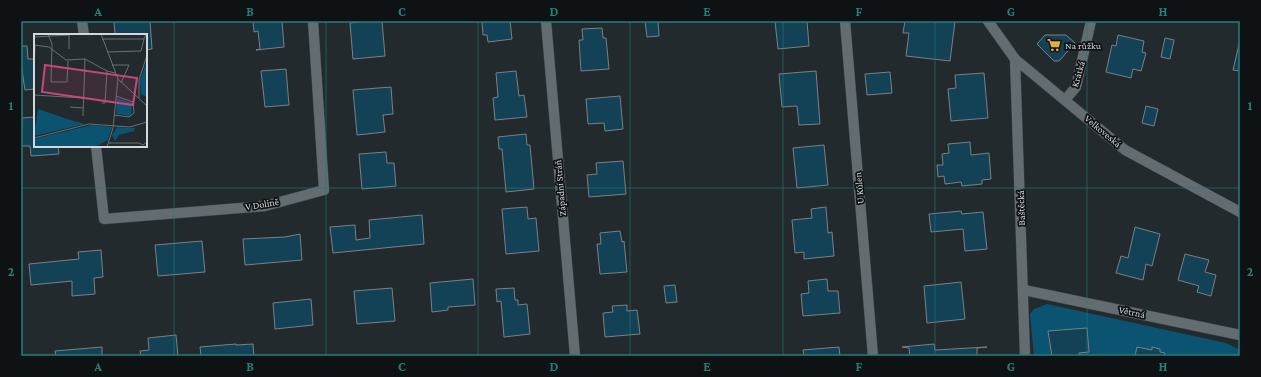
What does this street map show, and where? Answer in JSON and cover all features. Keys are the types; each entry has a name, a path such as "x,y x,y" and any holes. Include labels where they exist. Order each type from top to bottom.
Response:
{"street":[{"path":"82,21 84,34"},
{"name":"V Dolině","path":"96,147 104,219 265,206 324,190 313,21"},
{"name":"Západní Stráň","path":"546,21 575,356"},
{"name":"U Kůlen","path":"845,21 872,356"},
{"name":"Velkoveská","path":"988,21 1015,59 1125,150 1240,212"},
{"name":"Krátká","path":"1065,100 1076,87 1090,21"},
{"name":"Baštěcká","path":"1015,59 1024,290 1025,356"},
{"name":"Větrná","path":"1024,290 1240,335"}],"shaded area":[{"path":"1047,304 1226,343 1240,350 1240,356 1034,356 1030,314 1034,309"}],"building":[{"path":"114,21 150,21 152,49 147,50 147,34 115,34"},
{"path":"253,21 282,21 284,47 256,50 260,49 258,31 254,32"},
{"path":"359,21 382,21 385,56 353,59 350,23"},
{"path":"510,21 512,39 488,42 487,35 483,35 482,22"},
{"path":"645,21 658,21 659,36 647,37"},
{"path":"775,21 807,21 809,46 778,49"},
{"path":"905,21 955,21 950,61 906,56 909,33 903,33"},
{"path":"602,28 603,38 606,38 609,69 581,71 579,40 583,40 582,29"},
{"path":"1045,35 1066,35 1075,43 1059,61 1054,61 1037,44"},
{"path":"1118,35 1144,41 1142,52 1146,53 1141,71 1133,69 1131,78 1106,72 1112,45 1116,46"},
{"path":"1165,38 1174,40 1170,59 1161,57"},
{"path":"1240,40 1240,71 1233,70"},
{"path":"21,46 27,46 28,59 34,59 34,89 25,90 21,64"},
{"path":"286,69 289,105 265,107 261,71"},
{"path":"516,71 519,96 524,95 527,117 495,120 493,98 498,97 496,73"},
{"path":"816,71 820,124 799,125 797,106 782,107 779,74"},
{"path":"890,72 892,93 867,95 865,74"},
{"path":"984,73 988,118 951,121 948,89 956,88 955,75"},
{"path":"391,87 393,114 383,115 385,132 357,135 353,90"},
{"path":"620,96 623,129 605,131 604,123 588,124 586,99"},
{"path":"1146,106 1158,109 1154,126 1142,123"},
{"path":"34,117 34,147 58,147 59,154 31,156 30,146 21,146 22,118"},
{"path":"526,134 527,145 530,145 534,189 506,192 502,149 499,149 498,137"},
{"path":"970,142 971,155 989,153 991,179 982,180 982,184 962,186 961,182 945,184 944,176 938,177 937,165 943,165 942,154 949,153 948,144"},
{"path":"824,145 828,185 797,188 793,148"},
{"path":"386,152 387,163 394,163 396,186 362,189 359,154"},
{"path":"623,161 626,194 589,197 587,175 597,174 596,163"},
{"path":"527,207 528,219 536,218 539,251 506,254 502,209"},
{"path":"826,207 828,233 832,232 834,256 804,259 804,252 795,253 792,220 812,218 811,209"},
{"path":"961,211 962,214 983,212 987,249 965,251 963,229 931,232 929,214"},
{"path":"422,215 424,244 333,253 330,227 355,225 356,240 370,238 369,220"},
{"path":"1135,227 1160,234 1152,266 1146,264 1143,280 1116,273 1121,256 1128,258"},
{"path":"620,231 622,242 624,241 627,272 600,274 597,244 601,244 600,233"},
{"path":"300,234 302,260 245,265 243,239 285,237"},
{"path":"202,241 205,272 158,276 155,245"},
{"path":"101,250 103,277 94,278 95,294 72,296 72,281 31,285 29,264 79,259 78,252"},
{"path":"1185,254 1209,260 1205,272 1216,275 1211,296 1197,292 1199,286 1178,280"},
{"path":"473,279 475,305 448,307 448,310 432,312 430,283"},
{"path":"827,279 828,291 838,291 840,313 803,316 801,294 809,293 808,281"},
{"path":"961,282 965,319 927,323 924,286"},
{"path":"675,285 677,302 666,303 664,286"},
{"path":"392,288 395,321 357,324 354,291"},
{"path":"514,288 515,300 518,300 518,305 527,304 530,334 504,337 501,301 497,302 496,289"},
{"path":"311,299 313,325 275,329 273,303"},
{"path":"627,305 627,311 637,310 640,334 605,337 603,313 613,312 612,306"},
{"path":"1087,328 1089,352 1079,353 1080,356 1052,356 1048,331"},
{"path":"176,335 178,356 141,356 140,351 149,350 148,338"},
{"path":"253,344 254,356 201,356 200,347"},
{"path":"934,344 935,350 987,347 977,348 977,356 910,356 909,348 902,347"},
{"path":"102,347 102,356 56,356 55,351"},
{"path":"839,347 840,356 804,356 803,350"},
{"path":"1137,347 1152,350 1152,347 1160,349 1160,352 1165,353 1164,356 1135,356"}],"place":[{"name":"Na růžku","path":"1054,45"}]}
